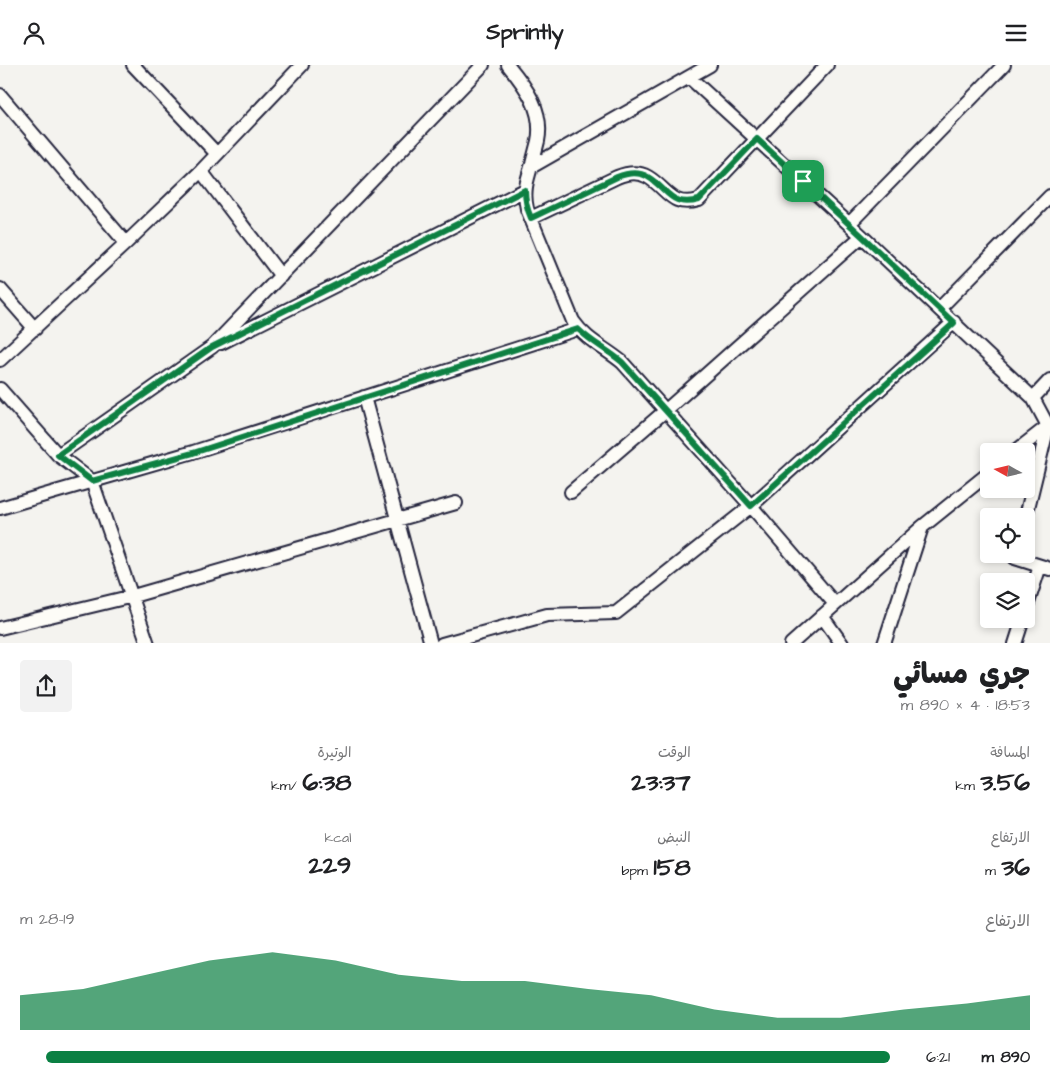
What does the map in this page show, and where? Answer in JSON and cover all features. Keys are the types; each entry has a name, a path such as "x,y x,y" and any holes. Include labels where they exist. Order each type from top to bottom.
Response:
{"street":[{"path":"133,65 217,154"},
{"path":"0,360 201,171 302,65"},
{"path":"212,347 483,65"},
{"path":"508,65 532,98 539,121 538,141 525,190 527,209 569,313 578,329 590,340 622,362 751,506 835,604"},
{"path":"531,167 710,65"},
{"path":"531,218 617,177 635,173 647,177 672,198 685,202 699,200 827,65"},
{"path":"849,224 1004,65"},
{"path":"689,77 1034,398 1049,426 1028,508"},
{"path":"0,95 126,243"},
{"path":"201,171 281,276"},
{"path":"58,455 212,347 525,190"},
{"path":"939,309 1050,195"},
{"path":"572,492 862,236"},
{"path":"0,289 35,329"},
{"path":"442,643 546,615 616,613 751,506 954,323"},
{"path":"0,508 193,453 578,329"},
{"path":"1034,398 1050,380"},
{"path":"0,389 58,455 92,481 148,643"},
{"path":"364,397 432,643"},
{"path":"1027,443 1049,426"},
{"path":"791,643 922,527 980,480"},
{"path":"0,628 133,597 456,503"},
{"path":"884,643 922,527"},
{"path":"1032,563 1045,567 1035,589"},
{"path":"822,615 842,643"},
{"path":"1015,643 1020,628"}],"route":[{"path":"757,139 803,181 954,323 751,506 622,362 590,340 578,329 193,453 92,481 58,455 212,347 525,190 525,200 531,218 617,177 635,173 647,177 672,198 692,202 699,200 757,139"}]}
